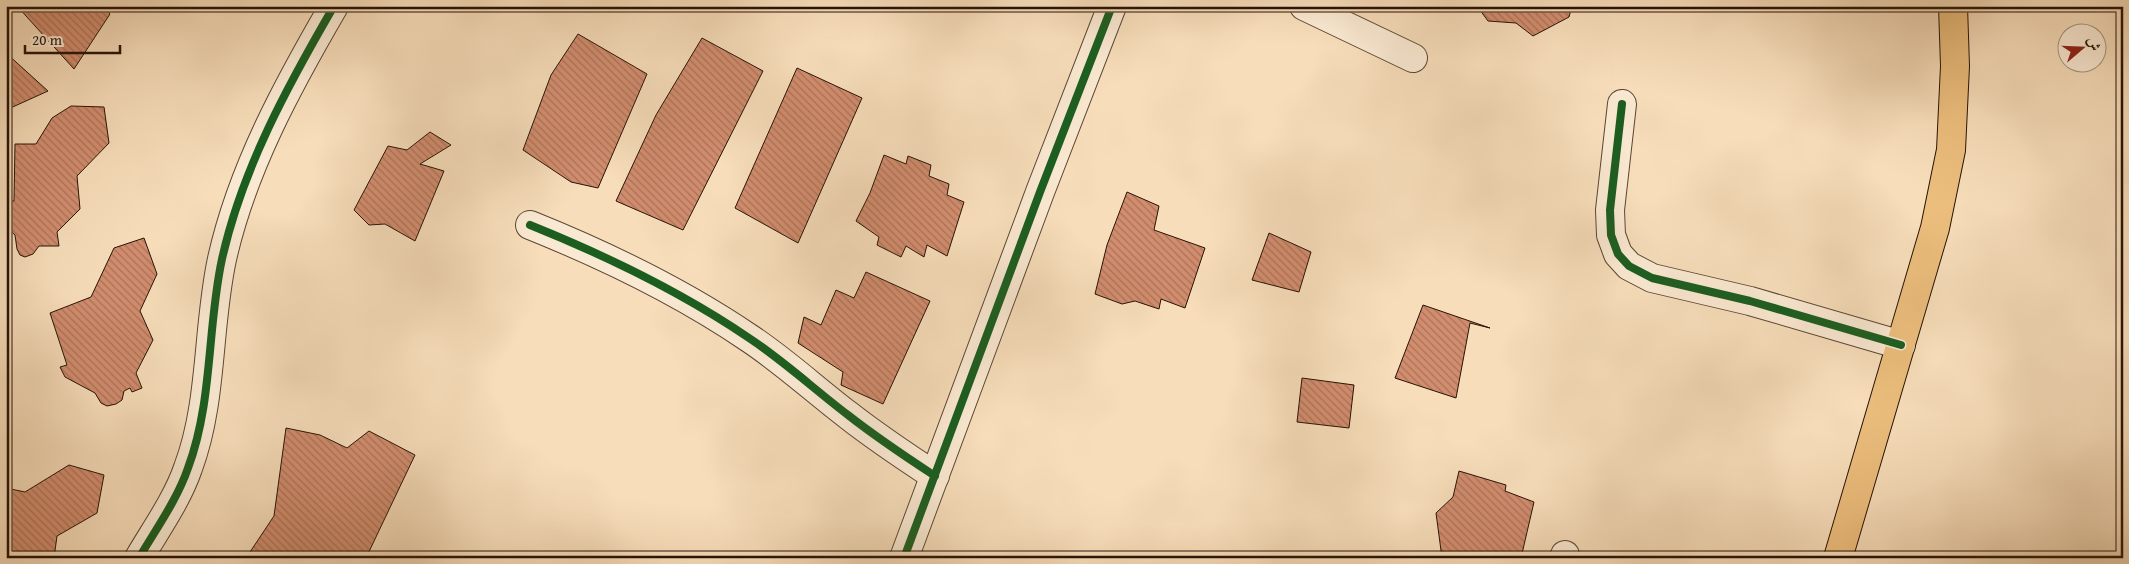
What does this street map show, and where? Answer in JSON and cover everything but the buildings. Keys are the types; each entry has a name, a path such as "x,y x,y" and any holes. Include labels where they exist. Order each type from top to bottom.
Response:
{"highway":[{"path":"1838,558 1935,228 1951,150 1955,66 1953,6"}],"street":[{"path":"138,558 168,508 190,461 204,406 222,259 237,206 262,143 294,77 334,6"},
{"path":"904,558 1040,192 1112,6"},
{"path":"1304,6 1413,58"},
{"path":"1622,104 1610,210 1614,246 1628,266 1652,278 1750,301 1901,345"},
{"path":"530,225 600,253 695,303 751,339 848,416 902,455 936,476"}],"cycle path":[{"path":"139,558 178,491 196,443 206,391 217,285 222,259 241,193 268,128 334,6"},
{"path":"904,558 1040,192 1112,6"},
{"path":"1622,104 1610,210 1611,235 1618,254 1629,266 1652,278 1750,301 1901,345"},
{"path":"530,225 615,262 670,290 723,321 775,356 869,431 935,476"}]}
